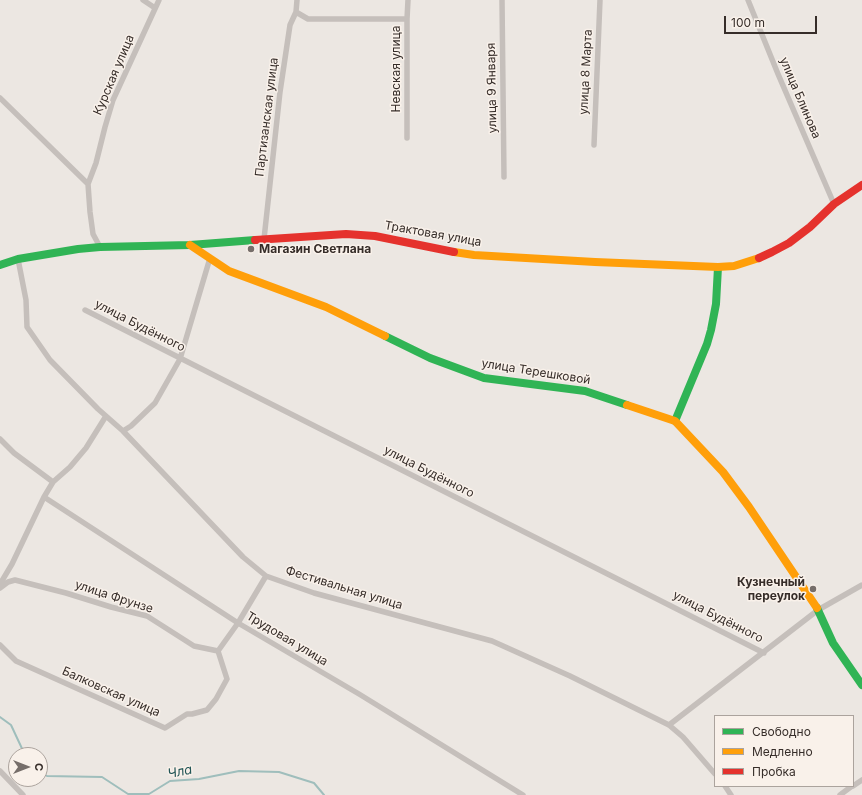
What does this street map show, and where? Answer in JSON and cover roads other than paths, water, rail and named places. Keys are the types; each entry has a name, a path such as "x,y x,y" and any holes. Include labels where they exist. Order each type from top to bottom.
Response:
{"street":[{"path":"143,0 155,8"},
{"name":"Курская улица","path":"88,184 96,163 113,100 159,0"},
{"name":"Партизанская улица","path":"264,239 280,92 290,25 296,12 297,0"},
{"name":"Невская улица","path":"407,138 408,0"},
{"name":"улица 9 Января","path":"502,0 504,177"},
{"name":"улица 8 Марта","path":"594,145 600,0"},
{"name":"улица Блинова","path":"748,0 834,204"},
{"path":"296,12 308,19 407,19"},
{"path":"0,98 88,184 93,234 100,247"},
{"name":"Трактовая улица","path":"0,265 18,260 78,249 100,247 190,245 346,234 375,236 451,252 474,255 595,262 718,267 734,266 753,260 789,243 810,227 834,204 862,184"},
{"name":"улица Терешковой","path":"190,245 229,271 326,307 430,358 477,376 585,391 675,421 723,472 750,507 818,610 833,643 862,685"},
{"path":"123,431 131,426 155,403 180,359 210,258"},
{"name":"Фестивальная улица","path":"18,260 26,300 27,327 50,360 76,387 123,431 243,557 266,576 314,593 492,641 570,676 669,725 683,737 714,773"},
{"path":"675,421 707,344 711,330 716,304 718,267"},
{"name":"улица Будённого","path":"85,310 764,653"},
{"path":"0,584 12,564 44,497 53,482 70,467 86,448 106,416"},
{"path":"0,438 14,453 53,482"},
{"name":"Трудовая улица","path":"44,497 238,623 358,694 523,795"},
{"path":"218,651 238,623 266,576"},
{"name":"улица Фрунзе","path":"0,588 8,582 15,580 147,616 194,646 218,651"},
{"path":"669,725 818,610 862,585"},
{"name":"Балковская улица","path":"0,645 16,661 165,728 187,714 207,710 216,699 227,679 218,651"},
{"path":"0,771 23,795"},
{"path":"840,795 852,787"}],"waterway":[{"name":"Чла","path":"0,717 11,725 21,747"},
{"name":"Чла","path":"48,776 102,777 128,794 149,794 170,781 199,779 239,771 279,772 314,783 324,795"}],"place":[{"name":"Магазин Светлана","path":"251,249"},
{"name":"Кузнечный переулок","path":"813,589"}]}
